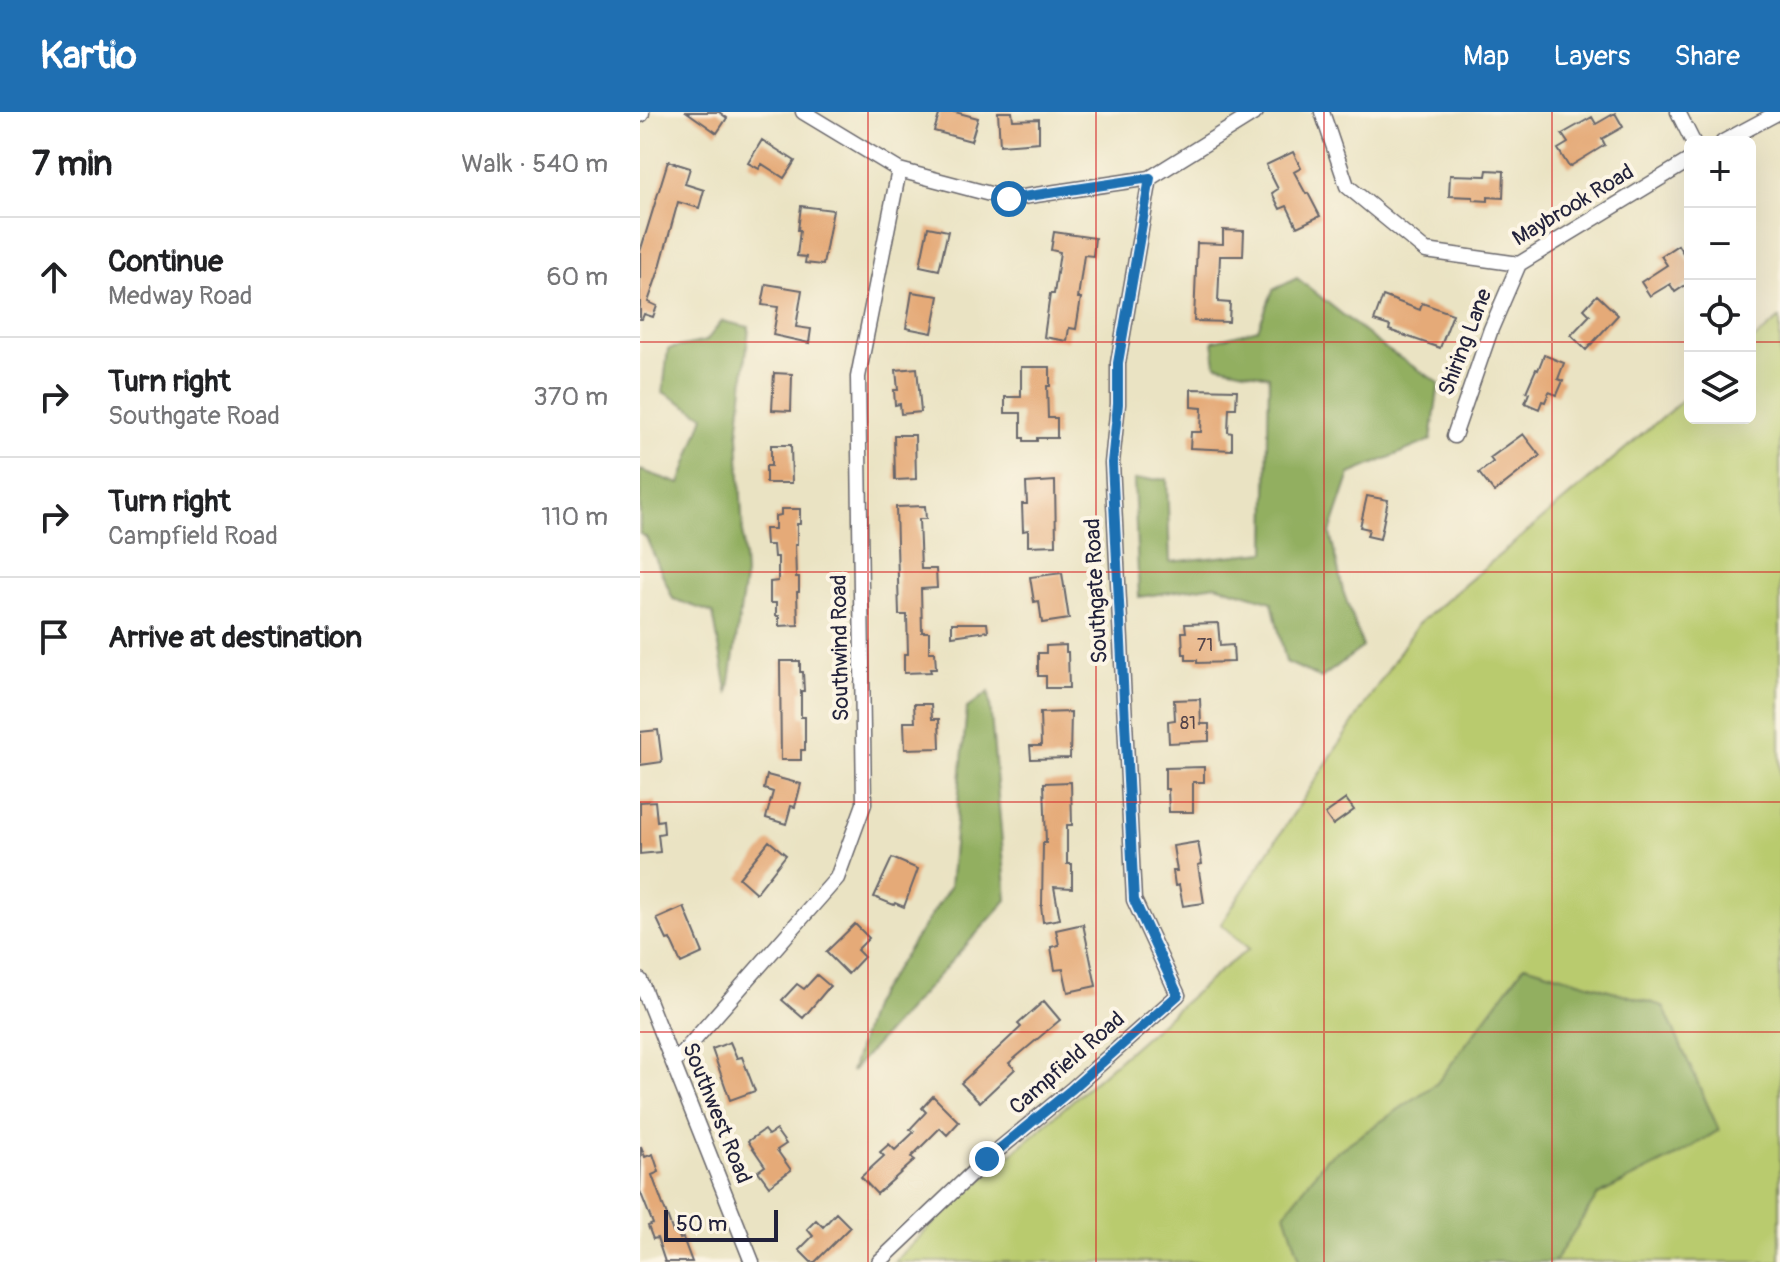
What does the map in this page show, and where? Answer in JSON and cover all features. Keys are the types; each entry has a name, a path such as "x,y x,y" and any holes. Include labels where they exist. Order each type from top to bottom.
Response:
{"street":[{"path":"803,112 899,170 1009,199 1150,178 1256,112"},
{"name":"Maybrook Road","path":"1322,112 1347,186 1426,251 1519,264 1684,164"},
{"path":"1678,112 1690,136"},
{"path":"1734,136 1779,112"},
{"name":"Southwind Road","path":"674,1063 837,878 864,804 858,377 899,170"},
{"name":"Southgate Road","path":"1150,178 1118,363 1118,404 1112,463 1134,900 1178,995"},
{"name":"Shiring Lane","path":"1454,436 1486,344 1519,264"},
{"name":"Southwest Road","path":"640,980 752,1262"},
{"name":"Campfield Road","path":"879,1262 987,1159 1178,995"}],"green space":[{"path":"1297,278 1383,347 1439,383 1431,440 1350,474 1330,533 1343,591 1363,647 1321,678 1286,662 1272,602 1216,585 1139,597 1134,480 1167,479 1170,562 1266,552 1269,376 1216,365 1213,341 1258,329 1273,290"},
{"path":"1780,318 1780,1262 894,1262 941,1216 1221,970 1249,949 1221,924 1418,624 1684,399 1684,424 1756,424 1756,338"},
{"path":"722,321 749,327 738,435 745,578 728,695 713,613 673,599 646,537 640,534 640,470 680,484 704,416 663,392 668,349 706,341"},
{"path":"989,692 1007,900 851,1072 872,1004 950,887 967,708"},
{"path":"1525,965 1663,1006 1719,1130 1678,1155 1598,1195 1554,1262 1301,1262 1285,1213 1326,1159 1437,1083"}],"building":[{"path":"687,112 719,112 727,118 717,133"},
{"path":"940,112 978,118 971,141 934,131"},
{"path":"998,112 1012,112 1013,120 1039,119 1039,142 1000,145"},
{"path":"1615,113 1623,127 1602,139 1605,145 1569,167 1558,149 1568,143 1562,134 1592,117 1596,124"},
{"path":"762,140 795,161 784,178 762,164 759,169 748,163"},
{"path":"1293,152 1301,168 1294,172 1320,216 1297,227 1287,206 1280,209 1272,193 1278,189 1266,165"},
{"path":"668,161 690,168 685,184 704,190 699,208 678,202 648,302 657,306 653,317 644,314 640,319 640,252"},
{"path":"1487,170 1504,171 1503,198 1488,197 1488,201 1449,196 1450,175 1486,176"},
{"path":"801,206 833,210 823,265 805,263 806,257 797,256"},
{"path":"928,227 948,231 939,270 920,266"},
{"path":"1223,230 1244,231 1243,256 1220,256 1218,302 1230,303 1229,322 1194,321 1197,243 1223,244"},
{"path":"1054,232 1095,238 1093,256 1084,255 1076,329 1069,328 1067,341 1044,337 1060,252 1051,250"},
{"path":"1678,245 1684,254 1684,286 1675,292 1670,284 1650,296 1641,282 1667,265 1661,256"},
{"path":"766,284 802,290 796,327 811,329 809,343 773,335 778,307 762,305"},
{"path":"912,292 939,296 932,333 906,328"},
{"path":"1597,295 1618,315 1586,350 1571,335 1590,315 1584,309"},
{"path":"1383,296 1420,310 1422,303 1453,314 1440,348 1389,330 1390,326 1374,321"},
{"path":"1544,355 1564,363 1558,379 1563,381 1557,395 1549,392 1539,409 1525,403 1529,393 1526,392"},
{"path":"1021,367 1050,367 1048,418 1057,418 1057,438 1024,441 1021,438 1021,413 1005,413 1005,397 1021,397"},
{"path":"917,368 921,412 901,414 900,404 895,405 894,390 898,390 896,370"},
{"path":"774,373 792,374 791,411 772,410"},
{"path":"1191,389 1237,390 1236,408 1229,408 1228,432 1232,433 1232,450 1190,448 1191,432 1201,432 1202,408 1191,407"},
{"path":"1523,434 1540,456 1494,492 1479,473 1493,462 1490,458"},
{"path":"894,435 915,435 916,479 895,480"},
{"path":"771,445 791,445 792,483 766,483 766,466 771,466"},
{"path":"1055,481 1056,545 1028,546 1028,530 1023,531 1022,504 1027,504 1026,483"},
{"path":"1367,496 1388,500 1380,539 1367,536 1369,529 1360,527"},
{"path":"925,506 926,519 919,519 921,569 936,569 937,588 921,589 922,632 929,632 929,652 935,652 936,669 904,673 904,654 908,654 907,615 899,615 896,507"},
{"path":"781,509 800,509 795,545 796,577 799,577 798,625 779,626 776,603 770,603 770,582 778,581 778,557 774,557 773,545 766,545 765,529 775,529 775,516 781,515"},
{"path":"1062,573 1069,619 1042,623 1039,601 1034,602 1030,577"},
{"path":"952,623 987,623 988,631 952,636"},
{"path":"1218,623 1220,646 1233,645 1234,662 1197,663 1197,660 1186,660 1182,632 1186,632 1185,624"},
{"path":"1066,645 1069,688 1046,688 1046,676 1038,676 1038,653 1046,653 1046,646"},
{"path":"780,661 800,661 800,672 803,672 801,717 805,717 805,750 801,750 801,760 781,760"},
{"path":"1200,699 1201,724 1209,724 1209,741 1169,743 1168,721 1175,720 1174,700"},
{"path":"914,704 931,704 932,719 939,719 940,748 905,749 904,722 915,722"},
{"path":"1071,712 1070,758 1031,759 1030,746 1041,746 1040,713"},
{"path":"658,730 662,762 640,765 640,732"},
{"path":"1204,767 1204,782 1193,782 1193,812 1169,812 1165,768"},
{"path":"767,775 801,784 795,807 791,806 786,824 766,818 773,792 764,789"},
{"path":"1071,782 1072,825 1067,825 1067,864 1072,864 1072,888 1054,887 1060,919 1043,922 1043,843 1046,843 1044,783"},
{"path":"1346,799 1354,810 1333,825 1325,814"},
{"path":"655,801 657,821 663,820 664,833 658,834 660,852 640,854 640,802"},
{"path":"769,841 786,855 756,893 739,878"},
{"path":"1198,842 1204,903 1183,906 1179,885 1175,886 1173,871 1177,871 1173,846"},
{"path":"892,858 918,869 904,907 874,897"},
{"path":"684,907 703,953 681,963 657,919"},
{"path":"855,924 869,938 857,950 864,957 848,974 826,952"},
{"path":"1083,924 1096,986 1068,992 1063,969 1055,970 1051,947 1059,945 1056,930"},
{"path":"817,975 830,986 803,1018 782,1000 797,984 804,989"},
{"path":"1044,1001 1060,1020 1009,1063 1015,1069 980,1102 961,1083"},
{"path":"730,1042 737,1058 742,1057 755,1091 730,1100 712,1049"},
{"path":"933,1096 959,1122 947,1135 940,1128 911,1157 915,1160 877,1194 861,1177 884,1156 880,1152 889,1144 895,1150 914,1132 910,1129 926,1112 922,1108"},
{"path":"764,1130 768,1135 776,1130 786,1144 777,1150 791,1170 769,1186 758,1171 765,1166 748,1141"},
{"path":"641,1146 645,1157 653,1154 659,1172 652,1175 673,1232 677,1230 680,1239 683,1238 692,1262 665,1262 657,1238 653,1239 648,1226 653,1224 640,1191"},
{"path":"836,1213 850,1227 815,1262 811,1262 799,1250 813,1236 807,1229 816,1220 823,1227"}],"route":[{"path":"987,1159 1178,995 1134,900 1112,463 1118,404 1118,363 1150,178 1009,199"}]}
